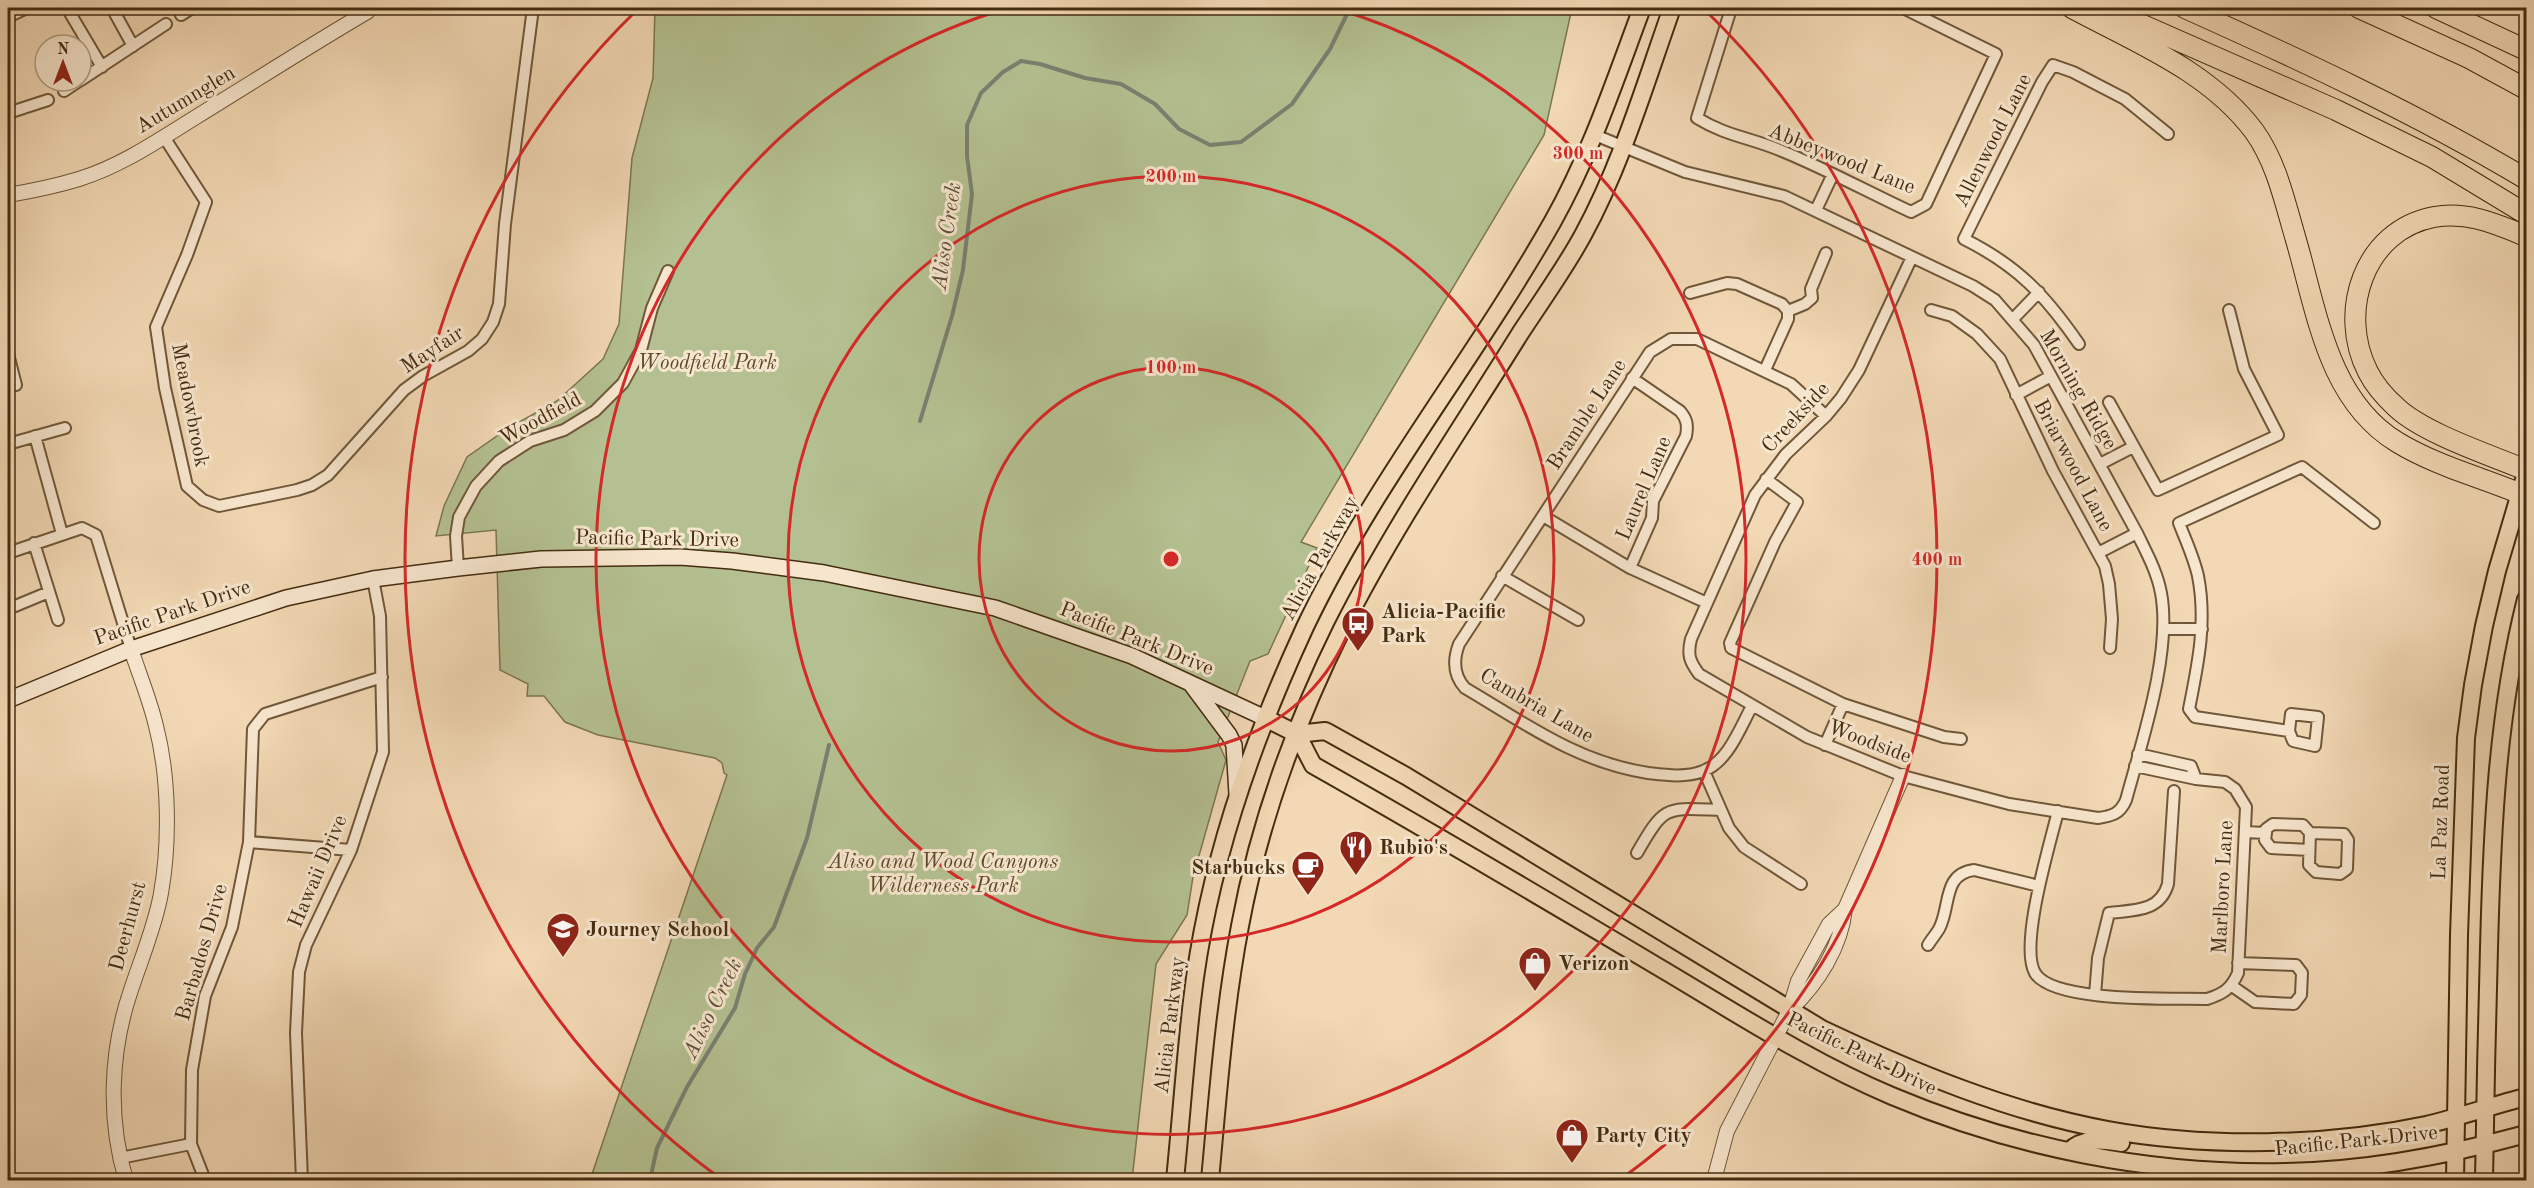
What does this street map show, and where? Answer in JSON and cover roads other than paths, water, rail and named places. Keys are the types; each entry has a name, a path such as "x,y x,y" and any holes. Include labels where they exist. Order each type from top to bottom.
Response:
{"highway":[{"path":"2072,8 2194,74 2218,92 2254,131 2275,169 2337,375 2365,415 2398,443 2523,495"},
{"path":"2104,8 2336,110 2432,157 2526,214"},
{"path":"2185,8 2325,72 2455,136 2526,179"},
{"path":"2359,8 2469,58 2526,89"},
{"path":"2436,8 2526,50"},
{"path":"2526,236 2484,219 2470,217 2435,217 2418,222 2388,240 2366,268 2356,300 2354,320 2361,355 2368,373 2397,408 2414,421 2526,472"}],"main road":[{"name":"Alicia Parkway","path":"1175,1180 1192,1000 1215,876 1237,795 1265,718 1306,625 1365,517 1479,342 1554,219 1595,135 1642,8"},
{"path":"1210,1180 1227,1006 1241,921 1262,833 1297,734 1342,629 1384,553 1583,234 1624,147 1672,8"},
{"name":"La Paz Road","path":"2456,1180 2455,1116 2466,738 2484,626 2497,571 2523,495 2526,472"},
{"name":"Pacific Park Drive","path":"8,700 131,648 258,605 373,579 541,560 624,557 680,557 779,566 935,594 995,608 1074,634 1188,680 1297,734 1325,731 1406,776 1789,1011 1880,1057 1995,1100 2054,1118 2152,1137 2251,1141 2337,1137 2425,1125 2526,1097"},
{"path":"2484,1180 2491,852 2496,770 2506,691 2526,599"},
{"path":"1188,680 1234,745 1237,795"},
{"name":"Pacific Park Drive","path":"1297,734 1312,765 1775,1036 1843,1073 1908,1102 1986,1129 2069,1151 2173,1167 2285,1172 2384,1164 2456,1152 2526,1134"},
{"path":"2069,1151 2075,1145 2094,1140 2166,1149 2201,1140"}],"street":[{"path":"8,17 27,8"},
{"path":"67,8 102,67"},
{"path":"112,8 133,46"},
{"path":"181,15 192,8"},
{"name":"Autumnglen","path":"8,195 80,179 116,164 164,137 304,48 368,12 371,8"},
{"name":"Mayfair","path":"187,486 203,500 219,506 312,485 328,475 404,390 423,376 468,351 482,339 493,322 498,304 505,224 533,8"},
{"name":"Abbeywood Lane","path":"1730,12 1697,118 1714,129 1780,150 1911,212 1926,204 1996,54 1903,8"},
{"path":"93,72 166,24"},
{"name":"Allenwood Lane","path":"2079,345 2055,309 2039,292 1993,254 1964,239 2042,82 2053,65 2073,72 2125,99 2168,134"},
{"path":"8,113 48,100"},
{"name":"Morning Ridge","path":"1595,135 1685,172 1784,196 1816,210 1973,286 1995,300 2034,345 2137,533 2152,564 2161,593 2164,629 2161,660 2126,800 2117,813"},
{"name":"Meadowbrook","path":"164,137 206,202 187,255 156,327 165,388 187,486"},
{"path":"1816,210 1832,176"},
{"path":"1788,311 1805,304 1812,298 1811,290 1826,253"},
{"name":"Creekside","path":"1707,603 1755,495 1786,454 1826,416 1859,370 1912,256"},
{"name":"Woodfield","path":"458,568 456,536 459,517 476,486 499,461 530,441 564,430 595,411 623,383 642,350 652,308 668,271"},
{"path":"1690,293 1727,283 1737,284 1782,304 1788,311 1788,319 1765,370"},
{"path":"2013,319 2039,292"},
{"name":"Briarwood Lane","path":"1931,310 1952,316 1977,334 2000,359 2016,395 2098,553 2109,584 2112,619 2110,648"},
{"path":"2109,402 2158,490 2278,435 2244,369 2229,310"},
{"name":"Bramble Lane","path":"1455,671 1455,656 1459,644 1650,352 1671,339 1697,339 1791,384 1826,416"},
{"path":"8,354 16,385"},
{"name":"Briarwood Lane","path":"2016,395 2051,376"},
{"name":"Laurel Lane","path":"1630,568 1652,518 1653,501 1686,436 1688,426 1686,418 1680,411 1632,378"},
{"path":"8,444 64,428"},
{"path":"35,436 62,534"},
{"path":"2100,464 2133,447"},
{"path":"2289,730 2195,717 2189,709 2201,648 2202,629 2198,576 2179,523 2302,467 2374,523"},
{"path":"1766,478 1797,502 1775,542 1731,643 1731,648 1843,704 1944,737 1961,739"},
{"path":"1543,516 1630,568 1707,603"},
{"path":"8,553 82,528 96,535 131,648"},
{"name":"Briarwood Lane","path":"2098,553 2137,533"},
{"path":"34,543 58,620"},
{"path":"1502,576 1578,620"},
{"name":"Hawaii Drive","path":"302,1180 296,1033 299,972 306,945 351,850 383,752 380,616 373,579"},
{"path":"8,609 49,592"},
{"name":"Woodside","path":"1707,603 1691,639 1688,652 1690,662 1699,674 1752,706 1825,745 1903,776 2009,804 2098,818 2117,813"},
{"path":"2164,629 2202,629"},
{"name":"Deerhurst","path":"126,1180 114,1119 113,1082 127,1003 161,894 168,800 156,727 131,648"},
{"name":"Cambria Lane","path":"1455,671 1459,682 1465,688 1556,743 1591,759 1625,769 1660,774 1685,775 1704,771"},
{"name":"Barbados Drive","path":"205,1180 191,1144 192,1070 205,996 232,927 249,842 253,729 265,714 382,677"},
{"path":"1825,745 1843,704"},
{"path":"1752,706 1725,753 1704,771 1729,828 1744,847 1801,884"},
{"path":"2138,754 2191,766 2196,779"},
{"name":"Marlboro Lane","path":"2135,766 2196,779 2225,782 2235,789 2246,807 2238,973 2232,986"},
{"path":"1714,1180 1727,1131 1789,1011 1798,981 1829,924 1845,909 1903,776"},
{"path":"2095,995 2098,958 2109,913 2147,908 2157,903 2165,894 2168,884 2174,791"},
{"path":"1637,853 1661,815 1671,810 1685,808 1720,810"},
{"path":"2058,811 2034,904 2030,958 2035,973 2045,984 2058,989 2095,995 2207,999 2221,995 2232,986 2255,1002 2294,1004 2301,995 2302,973 2296,965 2238,963"},
{"path":"2309,850 2271,848 2265,840 2266,829 2273,824 2303,825 2310,832 2344,834 2348,840 2347,869 2340,874 2316,872 2309,865 2310,832"},
{"path":"2245,832 2266,833"},
{"path":"249,842 351,850"},
{"path":"1928,945 1940,927 1955,879 1964,871 1974,870 2039,886"},
{"path":"120,1158 191,1144"}],"waterway":[{"name":"Aliso Creek","path":"920,421 952,316 963,270 972,194 967,156 967,125 981,93 1003,72 1021,61 1040,64 1085,78 1121,84 1155,104 1179,129 1210,145 1241,142 1292,104 1330,49 1350,8"},
{"name":"Aliso Creek","path":"650,1180 657,1148 687,1087 735,1008 745,974 757,948 774,927 807,838 829,745"}],"place":[{"name":"Alicia-Pacific Park","path":"1358,652"},
{"name":"Rubio's","path":"1356,876"},
{"name":"Starbucks","path":"1308,896"},
{"name":"Journey School","path":"563,958"},
{"name":"Verizon","path":"1535,992"},
{"name":"Party City","path":"1572,1164"}],"park label":[{"name":"Woodfield Park","path":"707,362"},
{"name":"Aliso and Wood Canyons Wilderness Park","path":"943,873"}]}
